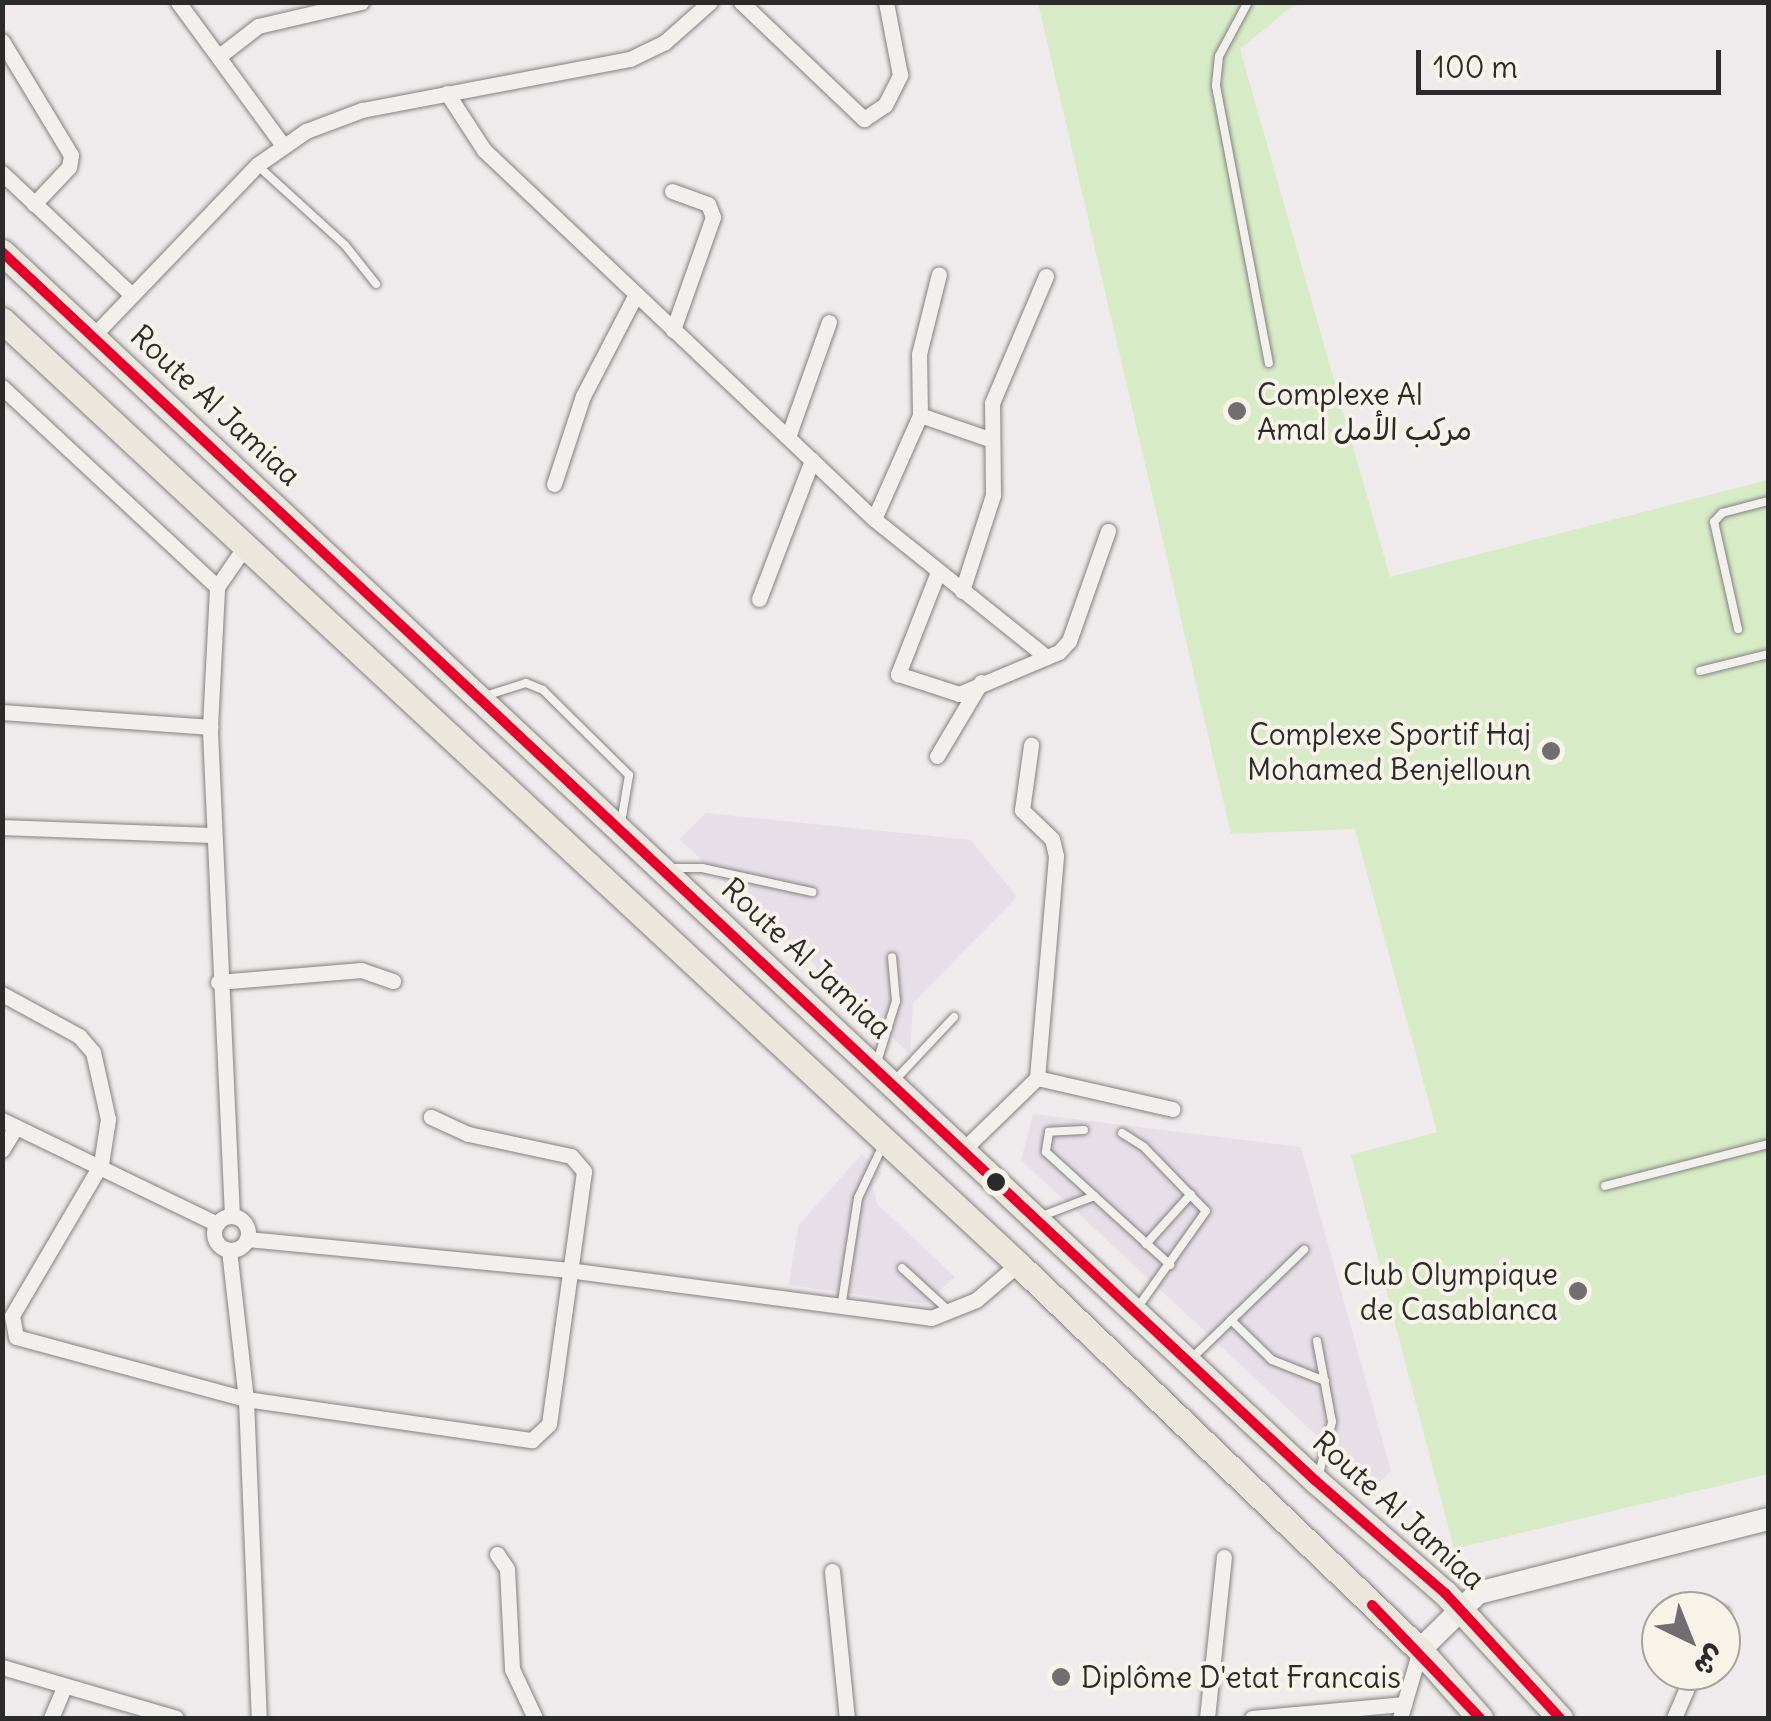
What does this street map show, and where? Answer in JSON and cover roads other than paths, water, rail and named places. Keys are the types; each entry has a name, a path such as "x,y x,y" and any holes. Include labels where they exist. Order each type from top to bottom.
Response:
{"main road":[{"name":"Route Al Jamiaa","path":"2,252 1316,1481 1458,1606 1560,1718"},
{"path":"2,320 1018,1264 1420,1650 1480,1718"}],"street":[{"path":"178,2 282,144"},
{"path":"218,57 258,26 361,2"},
{"path":"94,336 282,144 362,110 630,58 665,42 710,2"},
{"path":"741,2 864,119 885,105 900,76 886,2"},
{"path":"2,41 70,155 69,166 34,204"},
{"path":"447,93 473,138 874,519 1046,656"},
{"path":"2,173 132,295"},
{"path":"672,191 708,204 712,218 674,330"},
{"path":"874,519 920,415 919,354 938,274"},
{"path":"962,591 993,495 992,402 1046,276"},
{"path":"554,484 583,396 636,294"},
{"path":"788,437 829,322"},
{"path":"2,387 217,587"},
{"path":"920,415 992,440"},
{"path":"759,599 812,460"},
{"path":"938,572 898,674 949,695 1046,656 1069,641 1081,618 1108,531"},
{"path":"244,548 217,587 210,728 210,835 224,1220 216,1240 229,1250 246,1399 260,1718"},
{"path":"937,756 981,682"},
{"path":"2,712 210,728"},
{"path":"964,1149 1036,1078 1056,856 1052,839 1022,810 1031,744"},
{"path":"2,827 210,835"},
{"path":"218,982 361,970 393,980"},
{"path":"2,994 79,1036 93,1052 108,1119 101,1164 12,1316 11,1332 24,1342 246,1399 540,1437 549,1424 584,1171 578,1161 450,1129 431,1117"},
{"path":"1036,1078 1172,1109"},
{"path":"2,1150 9,1124 224,1220 246,1224 248,1239"},
{"path":"229,1250 248,1239 568,1270 931,1318 951,1314 1018,1264"},
{"path":"1252,1718 1402,1711 1420,1650 1458,1606 1490,1590 1768,1519"},
{"path":"496,1554 507,1569 512,1669 535,1718"},
{"path":"1206,1718 1224,1556"},
{"path":"832,1571 847,1718"},
{"path":"2,1667 63,1690 176,1718"},
{"path":"52,1718 63,1690"},
{"path":"1674,1718 1685,1691"}],"lane":[{"path":"1248,2 1220,56 1216,86 1268,363"},
{"path":"257,166 346,245 376,284"},
{"path":"1738,629 1714,522 1722,513 1768,501"},
{"path":"1700,671 1768,654"},
{"path":"480,697 526,683 543,690 628,775 620,827"},
{"path":"664,868 702,868 812,892"},
{"path":"884,1074 896,1001 892,957"},
{"path":"884,1074 954,1018"},
{"path":"1084,1130 1058,1128 1043,1145 1170,1265"},
{"path":"1122,1133 1191,1194 1207,1216 1136,1311"},
{"path":"841,1308 862,1186 885,1141"},
{"path":"1605,1186 1768,1144"},
{"path":"1146,1244 1191,1194"},
{"path":"1038,1218 1094,1196"},
{"path":"1188,1361 1304,1250"},
{"path":"902,1268 951,1314"},
{"path":"1231,1320 1272,1360 1326,1381"},
{"path":"1316,1481 1331,1437 1326,1381 1317,1340"}],"place":[{"name":"Complexe Al Amal مركب الأمل","path":"1237,411"},
{"name":"Complexe Sportif Haj Mohamed Benjelloun","path":"1551,751"},
{"name":"Club Olympique de Casablanca","path":"1578,1291"},
{"name":"Diplôme D'etat Francais","path":"1061,1677"}]}
